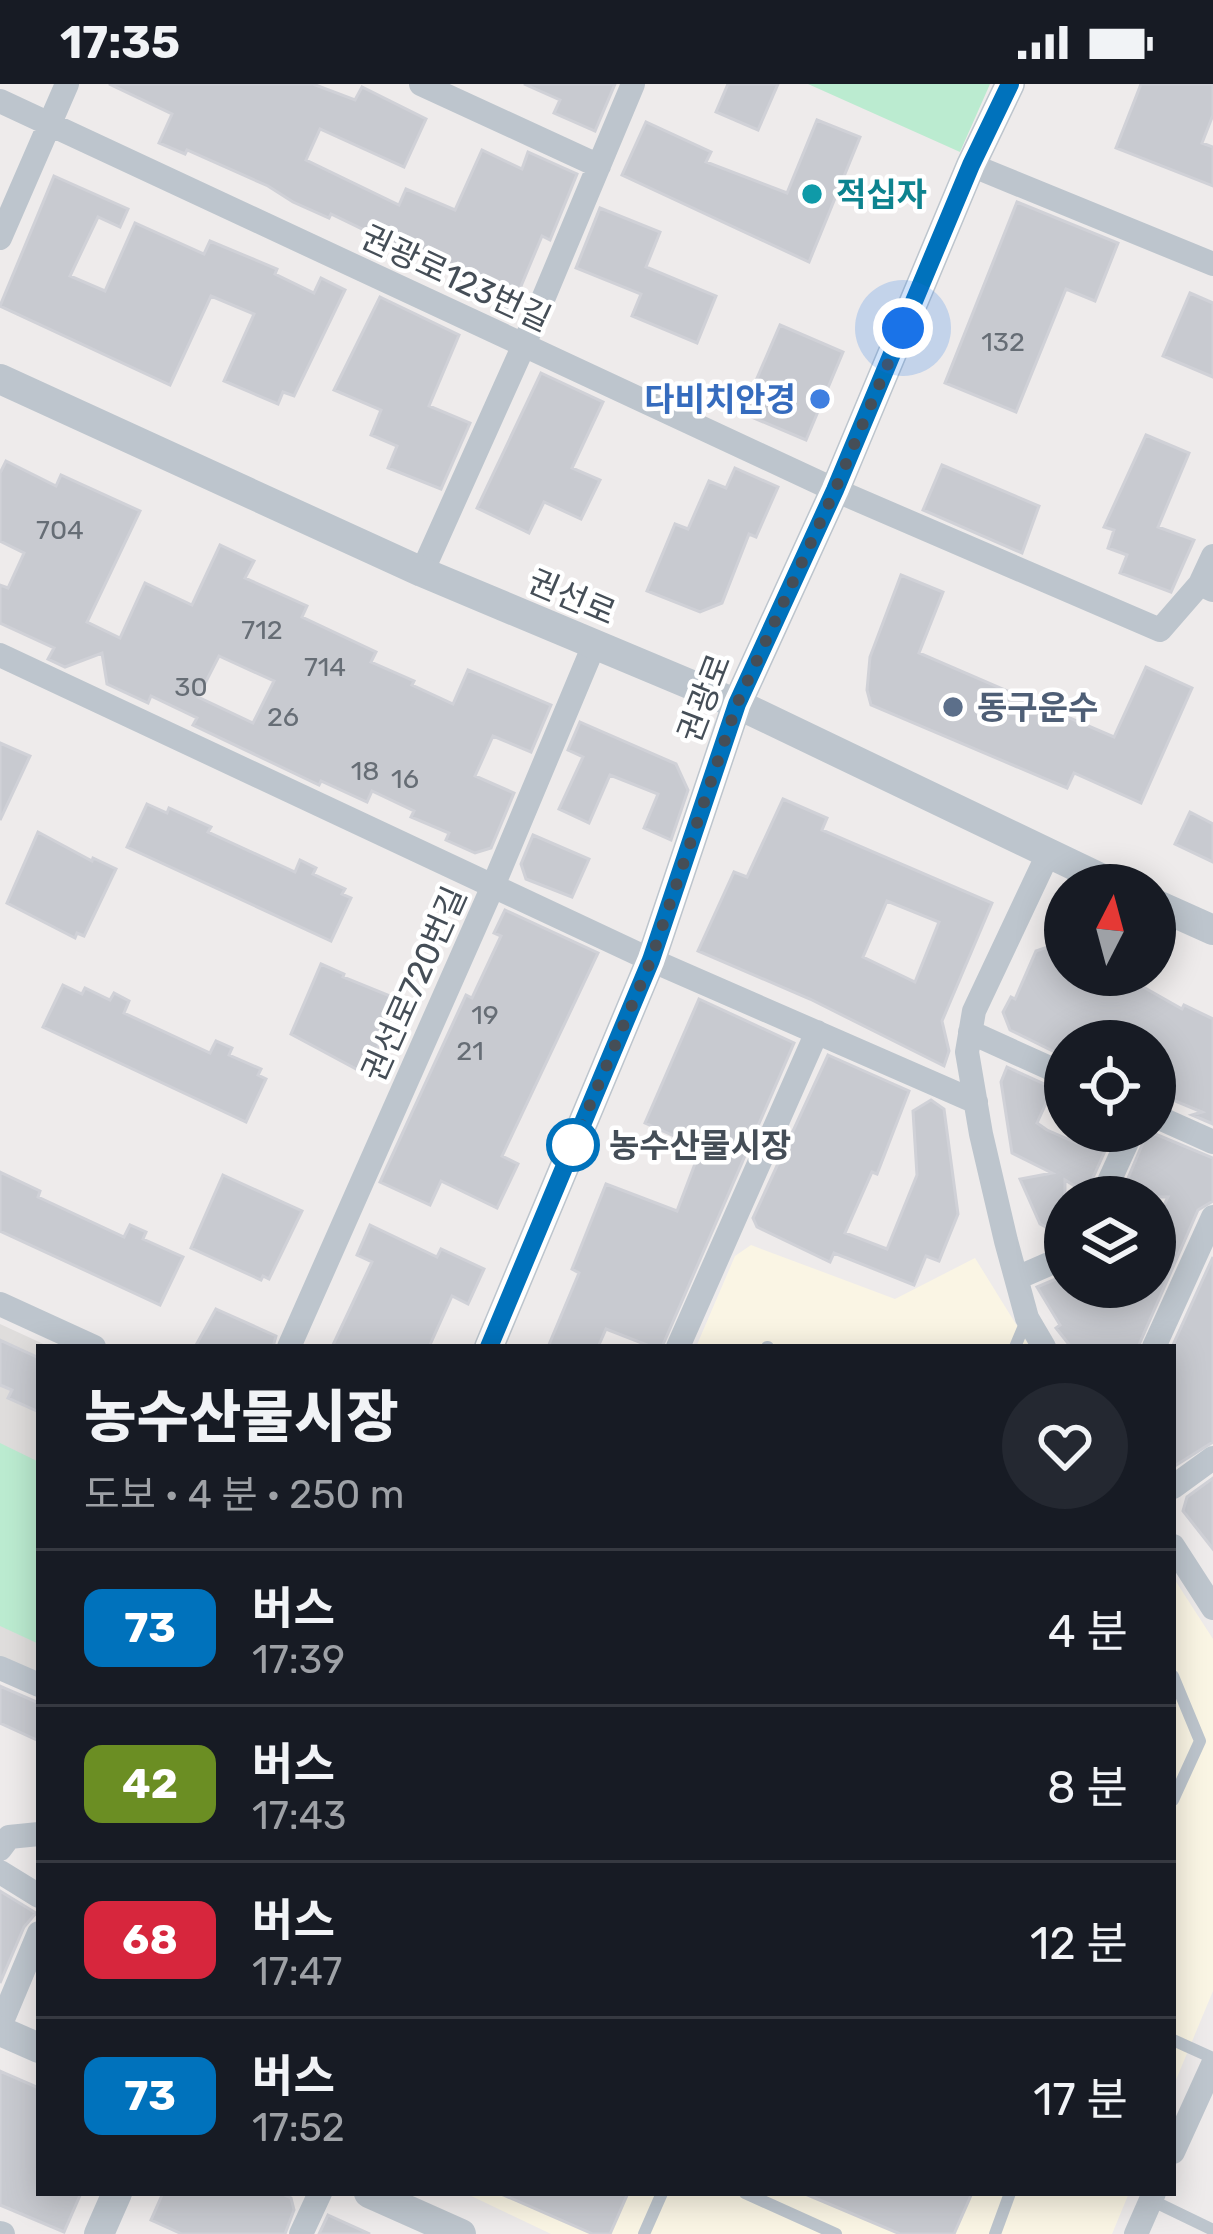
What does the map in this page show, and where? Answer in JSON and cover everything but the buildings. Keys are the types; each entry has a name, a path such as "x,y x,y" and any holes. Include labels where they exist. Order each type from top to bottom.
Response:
{"street":[{"path":"0,238 67,84"},
{"path":"421,84 598,166"},
{"path":"422,572 524,347 633,84"},
{"name":"권광로","path":"490,1344 651,960 737,704 1010,84"},
{"name":"권광로123번길","path":"0,100 835,490 1160,630 1206,587"},
{"path":"971,165 1213,264"},
{"name":"권선로","path":"0,379 422,572 737,704 1070,864"},
{"path":"1206,587 1213,556"},
{"name":"권선로720번길","path":"290,1344 594,645"},
{"path":"0,655 651,960 976,1102"},
{"path":"1043,1344 1027,1318 1016,1278 968,1052 974,1011 1048,854"},
{"path":"1176,913 1213,930"},
{"path":"970,1032 1044,1065"},
{"path":"679,1344 817,1033"},
{"path":"1176,1125 1213,1142"},
{"path":"1155,1344 1213,1217"},
{"path":"1016,1278 1044,1266"},
{"path":"0,1304 87,1344"},
{"path":"1176,1485 1213,1458"},
{"path":"1176,1551 1213,1608"},
{"path":"0,1668 36,1684"},
{"path":"0,1849 9,1837 36,1834"},
{"path":"0,1872 36,1894"},
{"path":"36,1940 0,2028 36,2046"},
{"path":"1176,2145 1213,2061"},
{"path":"99,2234 116,2196"},
{"path":"301,2234 319,2196"},
{"path":"376,2196 461,2234"},
{"path":"1136,2234 1153,2197"}],"lane":[{"path":"1016,1344 1027,1318"},
{"path":"1176,1683 1200,1741 1176,1793"},
{"path":"1176,2042 1213,2061"},
{"path":"644,2234 661,2196"},
{"path":"753,2196 836,2234"},
{"path":"994,2234 1009,2196"},
{"path":"1153,2197 1213,2230"}],"shaded area":[{"path":"751,1245 895,1299 975,1258 1028,1344 697,1344 735,1256"},
{"path":"0,1324 43,1344 36,1344 36,1675 0,1658"},
{"path":"1176,1582 1213,1639 1213,1991 1176,2080"},
{"path":"471,2196 1128,2196 1112,2234 551,2234"}],"green space":[{"path":"808,84 990,84 960,152"},
{"path":"0,1443 36,1461 36,1643 0,1626"}],"bus line":[{"name":"73","path":"490,1344 651,960 737,704 1010,84"}],"place":[{"name":"적십자","path":"812,194"},
{"name":"다비치안경","path":"820,399"},
{"name":"동구운수","path":"953,707"},
{"name":"농수산물시장","path":"573,1145"}],"route":[{"path":"573,1145 651,960 737,704 903,328"}]}
